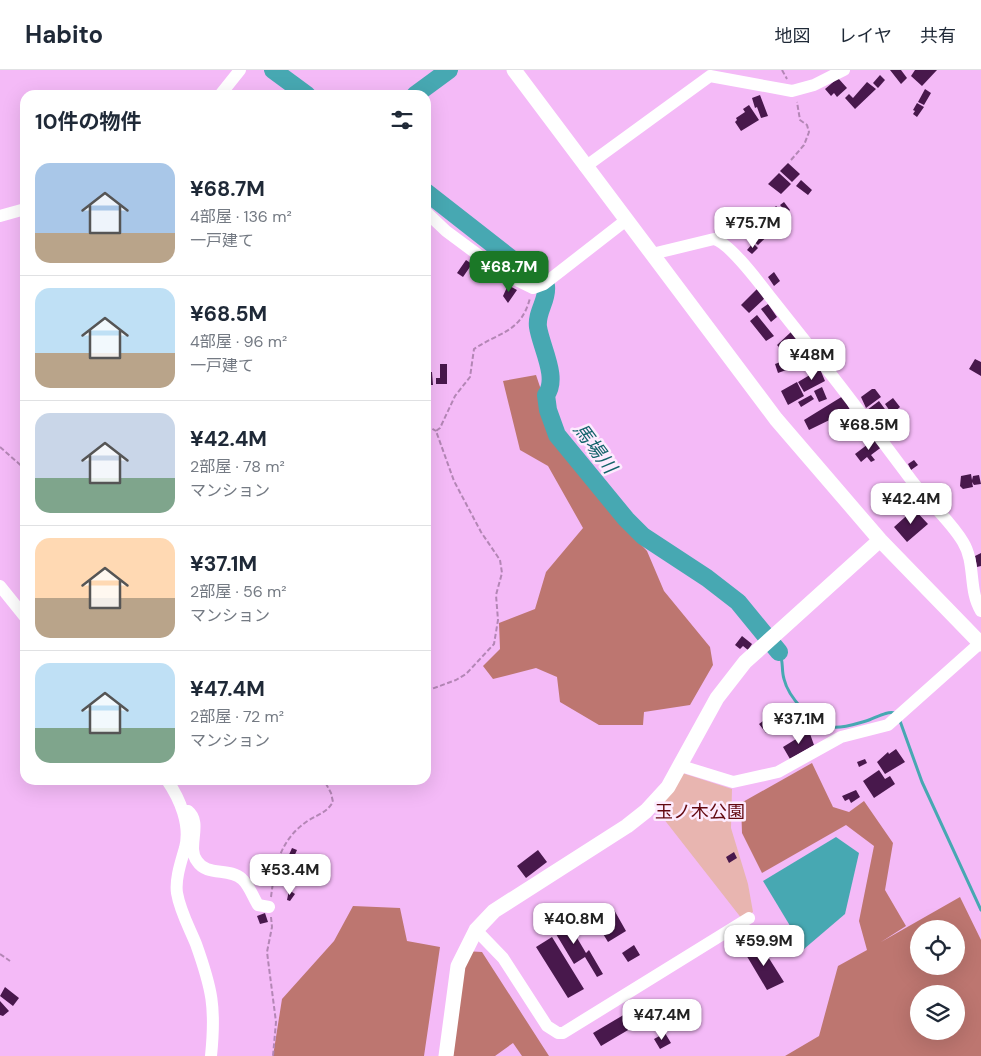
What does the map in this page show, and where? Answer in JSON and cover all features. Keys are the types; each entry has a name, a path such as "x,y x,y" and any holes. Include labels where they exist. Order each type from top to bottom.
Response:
{"street":[{"path":"224,90 240,70"},
{"path":"514,70 625,221 776,419 880,540 979,640 888,725 841,737 778,772 732,782 681,766"},
{"path":"585,167 710,76 792,91 808,87 844,70"},
{"path":"0,216 20,210"},
{"path":"431,217 446,232 504,274 533,288 544,284 625,221"},
{"path":"652,254 714,239 722,243 750,270 885,442 925,497 963,542 968,554 973,592 981,611"},
{"path":"446,1056 458,966 476,930 494,911 627,826 646,811 668,788 717,698 745,662 880,540"},
{"path":"0,586 20,612"},
{"path":"169,785 183,812 186,829 186,846 181,859 177,892 211,989 215,1018 211,1056"},
{"path":"183,812 190,811 193,818 195,834 192,852 201,867 235,874 245,883 258,905 270,907"},
{"path":"476,930 503,958 547,1026 558,1033 563,1033 748,918"}],"path":[{"path":"782,70 797,101 800,120 807,124 809,132 804,145 791,160"},
{"path":"436,431 440,428 455,396 470,377 474,350 512,330 528,308 533,288"},
{"path":"431,428 436,431 454,481 481,532 500,560 502,573 496,595 498,620 494,644 461,677 431,689"},
{"path":"0,447 20,465"},
{"path":"273,1056 276,1022 267,952 272,927 270,907 274,872 286,840 298,828 322,814 332,802 331,793 327,785"},
{"path":"0,954 10,961"}],"green space":[{"name":"玉ノ木公園","path":"682,773 732,789 731,828 748,884 753,912 742,919 656,809"}],"shaded area":[{"path":"536,375 559,443 606,507 647,551 664,591 710,647 713,665 690,705 644,712 643,725 599,725 560,702 557,677 536,668 493,679 483,666 500,649 499,623 535,609 546,572 583,528 548,466 520,450 503,381"},
{"path":"812,763 833,807 849,812 864,801 893,843 885,890 906,926 881,942 910,925 910,975 965,975 965,920 920,920 960,897 981,940 981,1056 785,1056 819,1036 838,966 867,950 859,921 874,846 846,825 762,873 742,833 741,803"},
{"path":"836,837 859,853 845,914 804,949 763,881"},
{"path":"353,906 400,908 407,941 440,947 424,1056 273,1056 282,999 334,941"},
{"path":"465,951 482,952 549,1056 522,1056 513,1043 495,1056 453,1056"}],"building":[{"path":"890,70 901,70 907,78 901,84"},
{"path":"915,70 937,70 922,86 911,76"},
{"path":"880,75 885,80 878,88 873,83"},
{"path":"838,78 847,88 837,97 834,93 831,96 825,89"},
{"path":"867,82 876,89 855,109 845,98 849,94 853,98"},
{"path":"925,89 931,93 924,105 918,102"},
{"path":"760,95 768,116 761,118 752,98"},
{"path":"917,103 924,107 917,117 913,114 915,111 913,110"},
{"path":"749,105 759,120 741,131 735,122 736,118 745,112 743,109"},
{"path":"788,163 800,174 792,182 780,171"},
{"path":"779,173 791,184 781,194 768,184"},
{"path":"801,180 812,190 808,195 796,186"},
{"path":"784,202 790,210 787,213 780,205"},
{"path":"776,206 784,213 775,223 767,216"},
{"path":"766,217 777,227 758,245 748,237"},
{"path":"740,219 746,224 738,234 732,229"},
{"path":"753,243 758,248 752,254 747,250"},
{"path":"466,260 472,264 463,277 457,273"},
{"path":"774,272 780,281 774,286 768,277"},
{"path":"508,285 517,290 508,303 503,296"},
{"path":"757,289 766,297 749,313 741,305"},
{"path":"768,304 777,317 771,322 761,309"},
{"path":"757,315 774,336 766,341 750,321"},
{"path":"791,332 799,341 785,353 777,345"},
{"path":"975,359 981,362 981,376 969,369"},
{"path":"786,360 789,369 778,373 775,364"},
{"path":"440,364 447,364 447,384 436,384 436,378 440,378"},
{"path":"820,369 825,381 804,392 798,382"},
{"path":"431,372 432,372 433,385 431,385"},
{"path":"797,382 804,396 788,405 781,391"},
{"path":"822,387 827,399 819,402 814,391"},
{"path":"875,389 881,397 866,408 861,397"},
{"path":"811,395 814,399 801,407 798,402"},
{"path":"843,396 850,410 809,430 804,420"},
{"path":"893,398 900,407 892,414 885,404"},
{"path":"879,401 890,416 878,425 867,410"},
{"path":"876,438 883,446 871,455 875,460 871,462 867,457 861,462 855,454"},
{"path":"914,460 918,465 911,470 908,464"},
{"path":"971,474 972,480 973,476 979,475 981,484 974,485 972,482 973,487 963,489 960,486 961,476"},
{"path":"914,509 928,524 907,542 894,527"},
{"path":"981,553 981,566 977,567 975,556"},
{"path":"742,636 752,644 748,650 743,646 740,649 735,645"},
{"path":"781,707 790,718 766,733 759,724"},
{"path":"793,717 799,723 794,729 788,722"},
{"path":"809,731 814,745 790,759 783,747"},
{"path":"896,749 905,762 885,774 877,762 888,752 889,754"},
{"path":"865,759 867,763 859,767 857,762"},
{"path":"879,770 885,779 890,776 895,784 874,798 863,781"},
{"path":"856,790 860,797 851,803 849,799 845,801 842,796"},
{"path":"292,848 297,850 293,859 288,857"},
{"path":"538,850 547,862 526,878 517,866"},
{"path":"734,852 737,858 729,863 726,857"},
{"path":"305,856 314,862 306,876 292,868 297,861 301,863"},
{"path":"289,890 295,894 290,901 287,900"},
{"path":"613,908 626,931 608,942 594,919"},
{"path":"265,913 268,922 260,924 257,916"},
{"path":"564,916 586,953 589,950 603,974 597,977 585,957 574,964 550,924"},
{"path":"552,937 584,989 568,998 536,947"},
{"path":"760,944 784,982 767,990 745,953"},
{"path":"634,945 640,955 628,962 622,953"},
{"path":"5,987 19,998 13,1006 0,996"},
{"path":"0,1001 9,1011 3,1016 0,1015"},
{"path":"637,1007 645,1020 601,1046 593,1033"},
{"path":"665,1033 671,1043 660,1049 654,1039"}],"waterway":[{"name":"馬場川","path":"273,70 300,90"},
{"path":"422,90 449,70"},
{"name":"馬場川","path":"431,196 546,286 538,327 550,371 550,388 546,395 548,410 557,435 626,519 643,536 707,578 738,602 779,652"},
{"path":"779,652 784,679 790,694 809,716 824,725 844,727 884,714 895,713"},
{"path":"900,721 922,782 981,910"}]}
